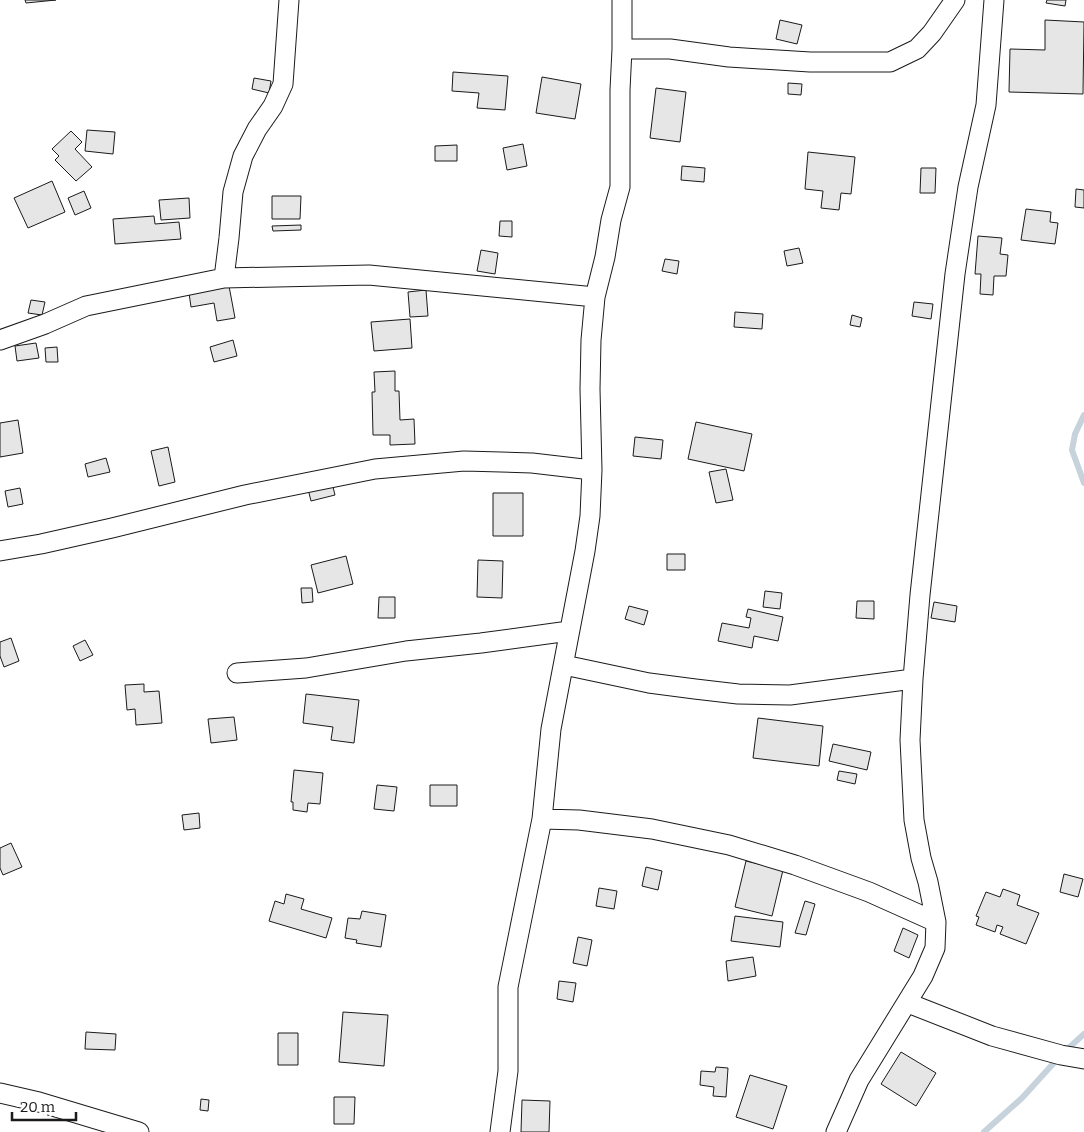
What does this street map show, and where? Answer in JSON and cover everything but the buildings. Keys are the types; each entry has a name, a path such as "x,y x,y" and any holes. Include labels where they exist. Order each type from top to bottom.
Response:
{"street":[{"path":"224,278 233,192 243,156 257,129 273,106 283,84 289,0"},
{"path":"500,1132 508,1071 508,987 542,819 551,729 590,516 592,470 590,340 595,297 620,187 622,0"},
{"path":"622,49 670,49 729,57 810,62 890,62 917,49 932,33 955,0"},
{"path":"836,1132 859,1080 908,1003 923,976 935,948 936,922 914,820 910,740 913,679 920,595 955,274 968,187 986,105 994,0"},
{"path":"0,340 45,324 86,306 224,278 369,275 595,297"},
{"path":"0,551 112,528 245,494 375,469 464,461 532,463 592,470"},
{"path":"237,673 306,668 406,651 569,631"},
{"path":"564,665 649,683 738,694 790,695 913,679"},
{"path":"542,819 579,820 652,829 729,845 795,865 869,892 936,922"},
{"path":"908,1003 992,1036 1084,1059"},
{"path":"0,1093 39,1102 139,1132"}],"waterway":[{"path":"1084,415 1075,434 1072,450 1084,483"},
{"path":"984,1132 1022,1098 1061,1055 1084,1034"}]}
